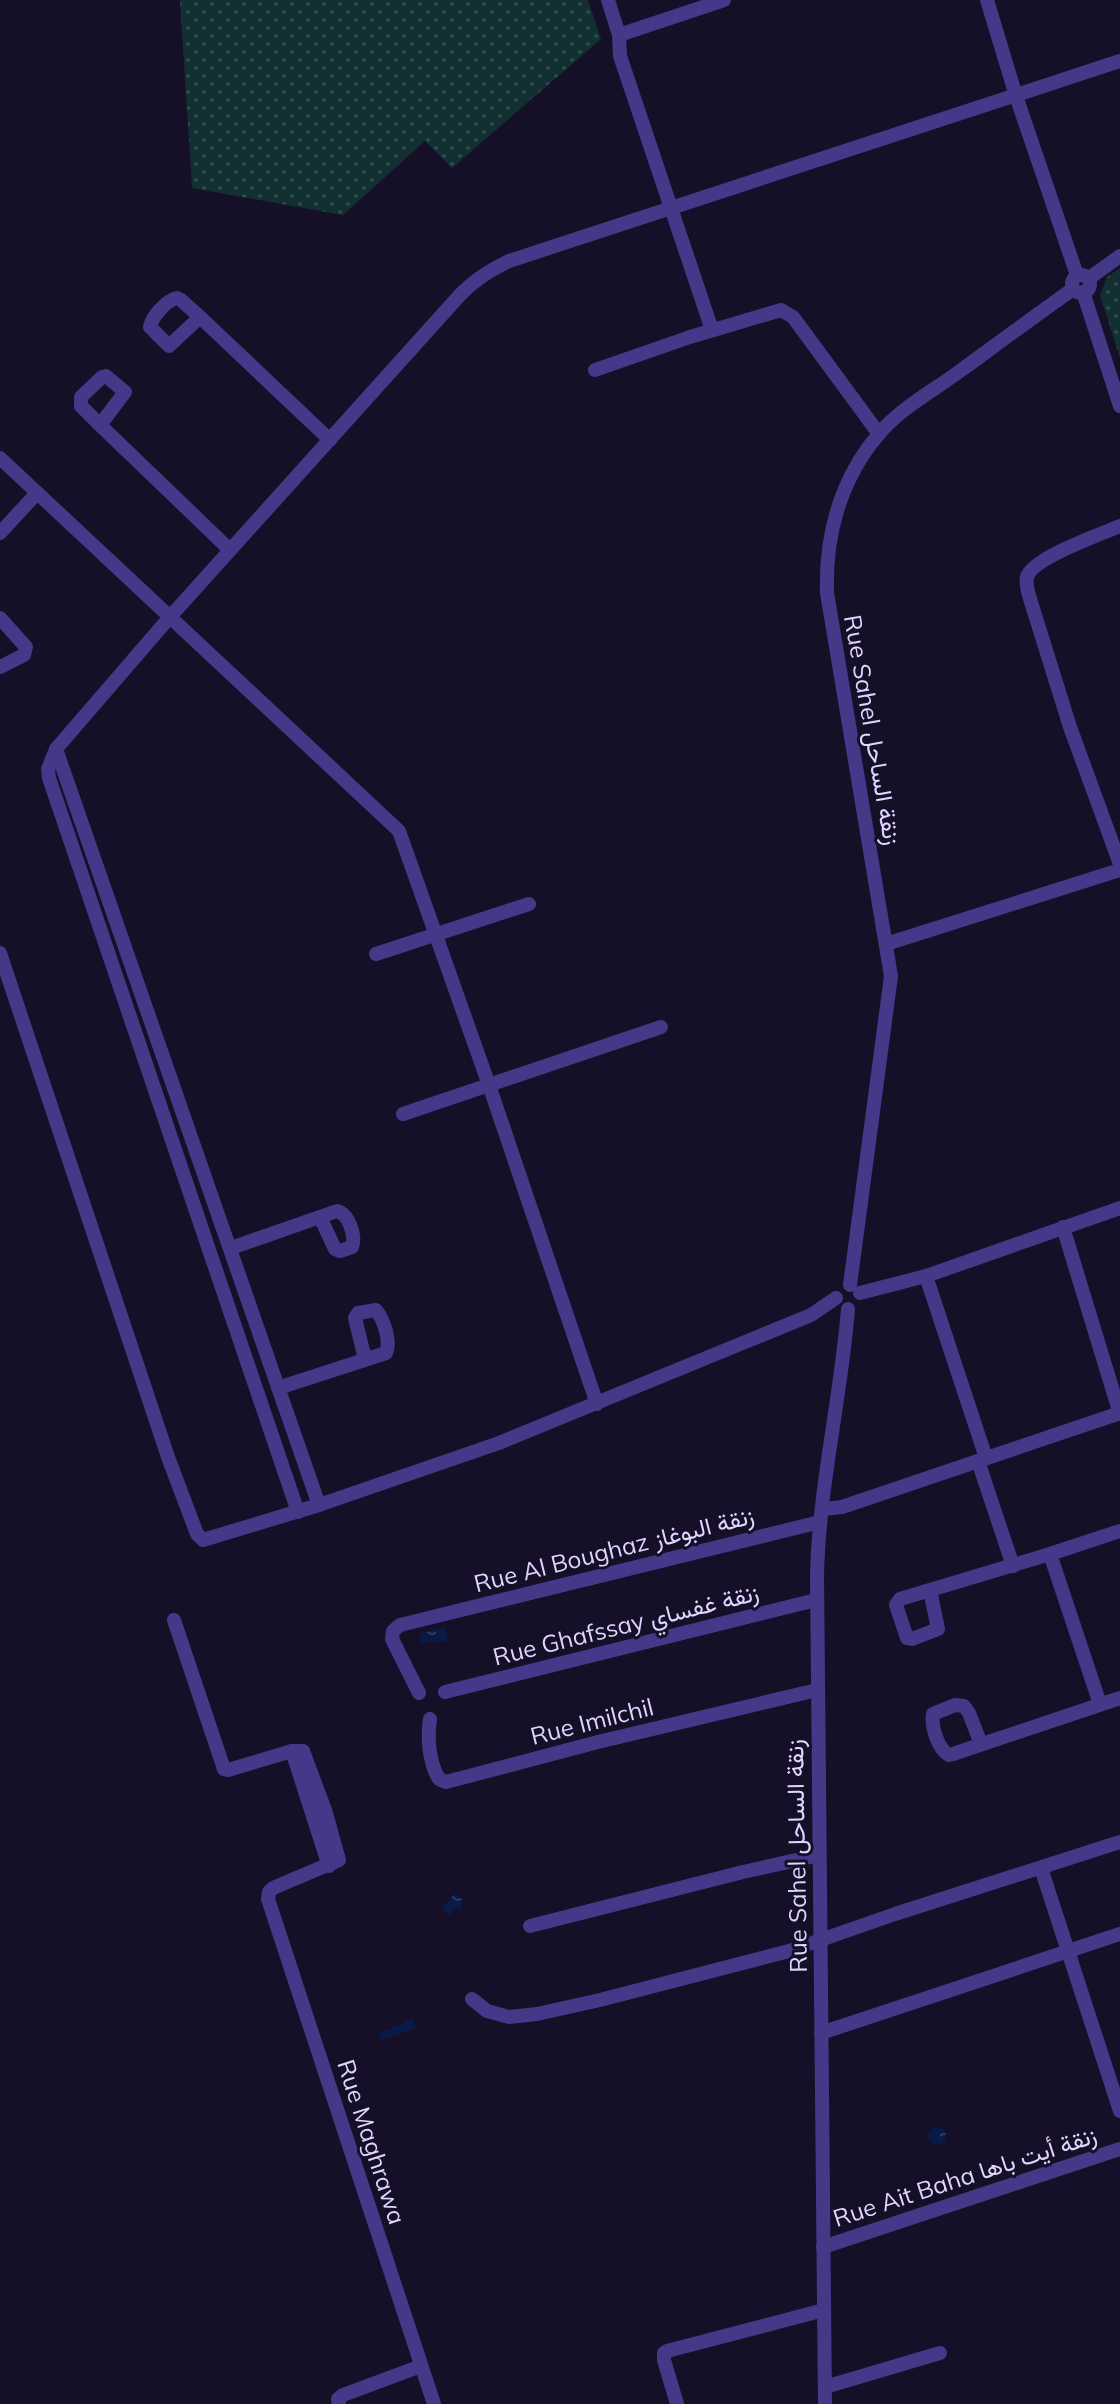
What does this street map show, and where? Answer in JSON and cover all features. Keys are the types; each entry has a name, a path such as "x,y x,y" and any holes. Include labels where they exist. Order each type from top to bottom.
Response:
{"street":[{"path":"608,0 619,35 620,56 712,330"},
{"path":"619,35 700,4 724,0"},
{"path":"987,0 1120,406"},
{"path":"298,1512 49,778 50,763 56,749 169,618 459,296 488,271 509,261 1120,61"},
{"name":"Rue Sahel زنقة الساحل","path":"855,1289 890,989 886,944 833,637 826,569 832,531 851,474 879,434 907,410 1120,256"},
{"path":"595,370 774,311 788,312 879,434"},
{"path":"200,317 330,440"},
{"path":"100,425 230,550"},
{"path":"0,458 394,825 403,839 597,1404"},
{"path":"0,533 37,493"},
{"path":"886,944 1120,867 1070,727 1026,581 1028,574 1041,562 1120,526"},
{"path":"0,618 24,641 26,650 21,657 0,667"},
{"path":"56,749 319,1505"},
{"path":"376,954 529,904"},
{"path":"0,953 168,1457 201,1539 298,1512 499,1443 811,1315 836,1298 840,1288 855,1289 926,1276 1120,1208"},
{"path":"403,1114 661,1027"},
{"path":"192,1195 211,1190"},
{"path":"231,1248 320,1217"},
{"path":"1063,1227 1120,1413"},
{"path":"926,1276 1013,1566"},
{"path":"836,1298 841,1307 848,1309 858,1303 855,1289"},
{"name":"Rue Sahel زنقة الساحل","path":"825,2404 816,1600 822,1516 848,1309"},
{"path":"278,1388 365,1359"},
{"name":"Rue Al Boughaz زنقة البوغاز","path":"419,1693 394,1643 393,1631 400,1625 822,1516 1120,1413"},
{"path":"930,1590 1120,1531"},
{"path":"1050,1554 1100,1704"},
{"name":"Rue Ghafssay زنقة غفساي","path":"445,1692 816,1600"},
{"name":"Rue Maghrawa","path":"174,1620 224,1769 301,1750 306,1754 325,1810 338,1861 282,1884 268,1894 434,2404"},
{"name":"Rue Imilchil","path":"430,1719 428,1734 434,1768 439,1779 446,1782 817,1690"},
{"path":"981,1744 1120,1698"},
{"path":"472,1999 498,2015 517,2017 537,2014 752,1961 1120,1842"},
{"path":"530,1926 819,1855"},
{"path":"1041,1868 1120,2111"},
{"path":"821,2033 1120,1934"},
{"name":"Rue Ait Baha زنقة أيت باها","path":"823,2247 1120,2149"},
{"path":"677,2404 664,2360 667,2351 824,2310"},
{"path":"825,2387 940,2353"},
{"path":"339,2404 339,2397 343,2395 421,2366"}],"green space":[{"path":"180,0 588,0 601,39 452,168 425,141 343,215 192,188"},
{"path":"1120,268 1120,358 1100,295 1107,277"}],"water":[{"path":"445,1627 448,1641 421,1643 419,1634"},
{"path":"455,1893 463,1900 460,1911 456,1908 449,1916 442,1909"},
{"path":"413,2020 416,2028 381,2040 379,2033"},
{"path":"933,2127 941,2127 946,2136 944,2143 933,2145 928,2140 928,2132"}]}
